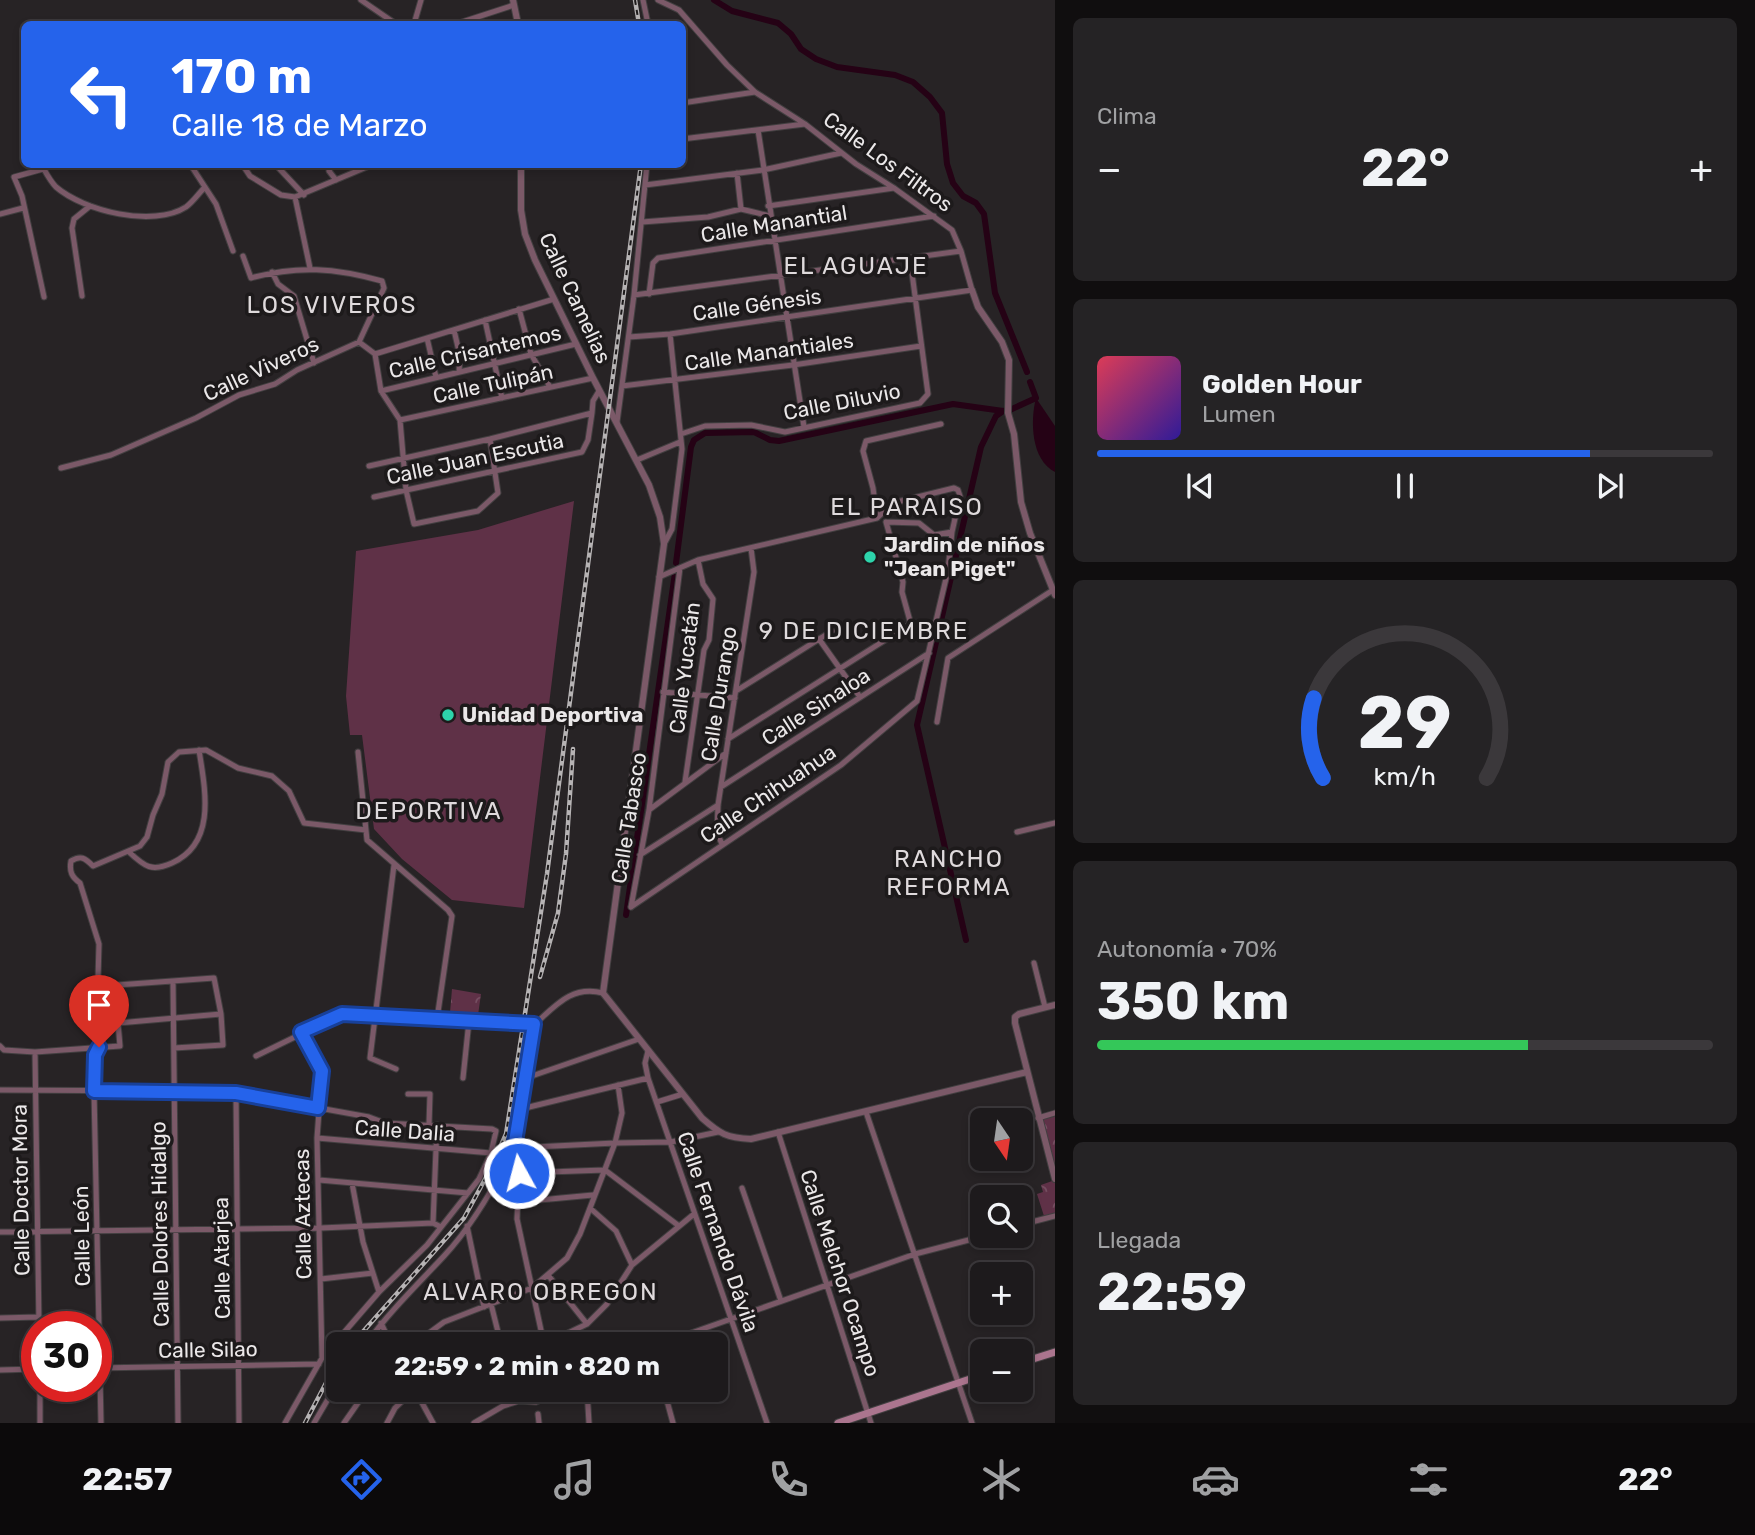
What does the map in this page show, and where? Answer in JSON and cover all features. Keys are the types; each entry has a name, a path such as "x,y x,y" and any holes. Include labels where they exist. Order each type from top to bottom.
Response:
{"main road":[{"path":"1033,1359 1055,1352"},
{"path":"838,1423 970,1379"}],"street":[{"path":"361,0 392,21"},
{"path":"415,21 421,0"},
{"path":"644,0 648,21"},
{"name":"Calle Los Filtros","path":"658,0 679,10 727,65 755,92 805,124 841,153 952,230 961,250 978,307 1002,342 1009,360 1008,413 1014,434 1021,502 1030,533 1054,592"},
{"path":"464,21 514,3 517,21"},
{"path":"686,102 755,92"},
{"path":"686,139 805,124"},
{"path":"758,130 804,427"},
{"path":"645,185 763,170 841,153"},
{"path":"39,168 14,177 22,196 44,297"},
{"path":"43,168 56,186 90,206 141,216 167,214 186,207 205,187"},
{"path":"193,168 215,204 233,251"},
{"path":"245,168 250,176 281,195 295,197 364,168"},
{"path":"279,168 304,195"},
{"path":"330,168 329,171 336,180"},
{"name":"Calle Camelias","path":"521,168 522,210 526,234 599,391 649,485 660,517 664,544 603,993"},
{"path":"617,422 634,295 647,168"},
{"path":"737,173 741,209"},
{"path":"768,206 894,188"},
{"path":"295,197 310,268"},
{"path":"82,296 72,228 74,219 90,206"},
{"path":"0,214 23,208"},
{"path":"642,222 708,217 741,209 770,216"},
{"name":"Calle Manantial","path":"649,294 655,259 934,216"},
{"path":"634,295 961,250"},
{"path":"243,256 251,278 272,272 310,268 346,271 382,281 384,285 359,342 375,354 381,391 400,420 406,490 414,524 478,511 498,493 490,439"},
{"path":"910,258 922,346"},
{"path":"272,272 278,284 293,296 314,363"},
{"name":"Calle Génesis","path":"629,337 670,334 972,290"},
{"path":"375,354 554,299"},
{"path":"519,309 531,354 550,387"},
{"path":"485,320 502,398"},
{"path":"454,330 460,356 459,372"},
{"path":"664,544 672,529 682,449 677,380 670,334"},
{"path":"427,338 436,377"},
{"name":"Calle Viveros","path":"61,468 111,455 196,418 239,395 275,384 359,342"},
{"name":"Calle Crisantemos","path":"381,391 576,344"},
{"name":"Calle Manantiales","path":"622,386 922,346"},
{"name":"Calle Diluvio","path":"681,434 705,426 751,425 785,432 920,403 928,394 922,346"},
{"name":"Calle Tulipán","path":"400,420 593,378"},
{"path":"369,466 490,439 592,412 593,401 599,391"},
{"name":"Calle Juan Escutia","path":"374,497 582,452 588,440 592,412"},
{"path":"877,518 873,488 863,451 866,441 941,424"},
{"path":"637,460 680,442"},
{"path":"659,577 698,560 877,518 893,503 954,488 960,496 952,532 948,570 929,653"},
{"path":"877,518 886,522 919,523 934,535 952,532"},
{"path":"729,739 909,625 902,582 886,522"},
{"name":"Calle Durango","path":"722,844 717,833 718,805 754,572 751,548"},
{"name":"Calle Yucatán","path":"685,782 704,650 709,640 713,599 703,584 698,560"},
{"name":"Calle Tabasco","path":"631,907 649,810 680,568"},
{"path":"937,722 948,658 1054,592"},
{"path":"736,691 832,631"},
{"path":"819,639 860,698"},
{"name":"Calle Sinaloa","path":"721,787 929,653"},
{"name":"Calle Chihuahua","path":"631,907 841,765 917,701 929,653"},
{"path":"663,692 735,698"},
{"path":"130,852 148,867 159,869 181,859 195,846 203,830 205,808 199,750"},
{"path":"0,1046 4,1050 35,1052 120,1046 118,1023 103,986 97,979 99,944 80,883 73,877 70,869 71,861 78,857 86,859 93,866 141,846 147,837 162,794 169,762 179,752 206,750 238,768 272,776 289,791 304,822 366,830"},
{"path":"358,752 368,840 452,916 437,1019"},
{"path":"649,810 726,753"},
{"path":"640,855 718,805"},
{"path":"1017,832 1055,823"},
{"path":"394,865 370,1058 396,1069"},
{"path":"1034,962 1045,1007"},
{"path":"103,986 214,978 221,1014 223,1045 174,1048"},
{"name":"Calle Dolores Hidalgo","path":"173,982 178,1423"},
{"path":"542,1332 517,1219 519,1173 516,1148 534,1024 573,994 588,989 603,993 702,1118 718,1132 732,1138 751,1139 1027,1072"},
{"path":"1055,1005 1015,1017 1055,1179"},
{"path":"118,1023 221,1014"},
{"path":"256,1056 342,1014 534,1024"},
{"path":"463,1078 469,1021"},
{"name":"Calle Aztecas","path":"301,1032 322,1071 317,1138 321,1228 321,1361"},
{"path":"526,1078 639,1039"},
{"name":"Calle León","path":"98,1311 94,1091 95,1055 99,1047"},
{"name":"Calle Fernando Dávila","path":"648,1051 645,1063 648,1078 766,1423"},
{"name":"Calle Doctor Mora","path":"35,1052 38,1311"},
{"path":"521,1109 648,1078"},
{"path":"430,1332 444,1322 532,1288 567,1258 580,1234 615,1143 622,1113 618,1085"},
{"path":"0,1090 236,1093 369,1117 386,1123 492,1129 497,1133 479,1179 427,1245 379,1292 321,1361 285,1423"},
{"name":"Calle Atarjea","path":"236,1093 239,1423"},
{"path":"408,1094 430,1094 429,1125"},
{"path":"657,1102 683,1094"},
{"path":"866,1112 972,1423"},
{"path":"1038,1118 1055,1113"},
{"path":"433,1223 437,1125"},
{"path":"516,1148 671,1142 718,1132"},
{"name":"Calle Melchor Ocampo","path":"778,1132 871,1423"},
{"name":"Calle Dalia","path":"317,1138 491,1153"},
{"path":"375,1332 445,1255 495,1185 516,1148"},
{"path":"519,1173 606,1170 679,1226"},
{"path":"319,1180 468,1193"},
{"path":"352,1183 359,1226 379,1292"},
{"path":"743,1188 780,1301"},
{"path":"518,1202 593,1195"},
{"path":"590,1208 616,1231 632,1265"},
{"path":"570,1332 587,1324 607,1304 632,1265 694,1213"},
{"path":"1033,1222 1055,1216"},
{"path":"0,1232 238,1230 433,1223 441,1227"},
{"path":"467,1226 484,1307"},
{"path":"692,1332 915,1254 970,1240"},
{"path":"321,1279 373,1273"},
{"path":"548,1275 587,1324"},
{"path":"491,1304 498,1332"},
{"path":"0,1318 21,1317"},
{"path":"381,1323 385,1332"},
{"name":"Calle Silao","path":"112,1368 239,1366 321,1361"},
{"path":"0,1370 21,1369"},
{"path":"40,1402 40,1423"},
{"name":"Calle León","path":"100,1402 101,1423"},
{"path":"314,1423 326,1402"},
{"path":"344,1423 359,1402"},
{"path":"387,1423 401,1402"},
{"path":"421,1402 433,1423"},
{"path":"474,1423 503,1406 516,1402"},
{"path":"588,1402 589,1423"},
{"path":"667,1402 673,1423"},
{"path":"538,1414 539,1423"}],"green space":[{"name":"Unidad Deportiva","path":"574,501 524,908 452,900 402,859 374,829 362,735 350,735 346,696 356,551 478,530"},
{"path":"452,989 481,994 478,1015 450,1013"},
{"path":"1055,1116 1055,1167 1043,1119"},
{"path":"1055,1180 1055,1213 1044,1216 1037,1194 1043,1192 1041,1185"}],"shaded area":[{"path":"1036,398 1055,426 1055,472 1041,459 1034,439"}],"waterway":[{"path":"714,0 732,11 778,23 791,34 801,49 816,59 837,67 895,75 913,82 930,97 942,113 947,164 953,183 963,196 976,203 984,214 995,293 1027,372"},
{"path":"1012,409 1036,398 1030,382"},
{"path":"676,563 691,447 694,440 705,433 754,432 770,440 779,441 953,404 1003,411"},
{"path":"966,940 917,725 981,447 996,416 1003,411"},
{"path":"626,915 675,573"}],"railway":[{"path":"635,0 638,21"},
{"path":"363,1332 464,1218 506,1134 547,874 640,168"},
{"path":"540,977 558,913 566,854 573,749"},
{"path":"305,1423 326,1383"}],"place":[{"name":"Jardin de niños \"Jean Piget\"","path":"870,557"},
{"name":"Unidad Deportiva","path":"448,715"}],"district":[{"name":"EL AGUAJE","path":"856,266"},
{"name":"LOS VIVEROS","path":"332,305"},
{"name":"EL PARAISO","path":"907,507"},
{"name":"9 DE DICIEMBRE","path":"864,631"},
{"name":"DEPORTIVA","path":"429,811"},
{"name":"RANCHO REFORMA","path":"949,873"},
{"name":"ALVARO OBREGON","path":"541,1292"}],"route":[{"path":"99,1047 95,1055 94,1091 236,1093 318,1108 322,1071 301,1032 342,1014 534,1024 514,1148 517,1148 519,1173"}]}
